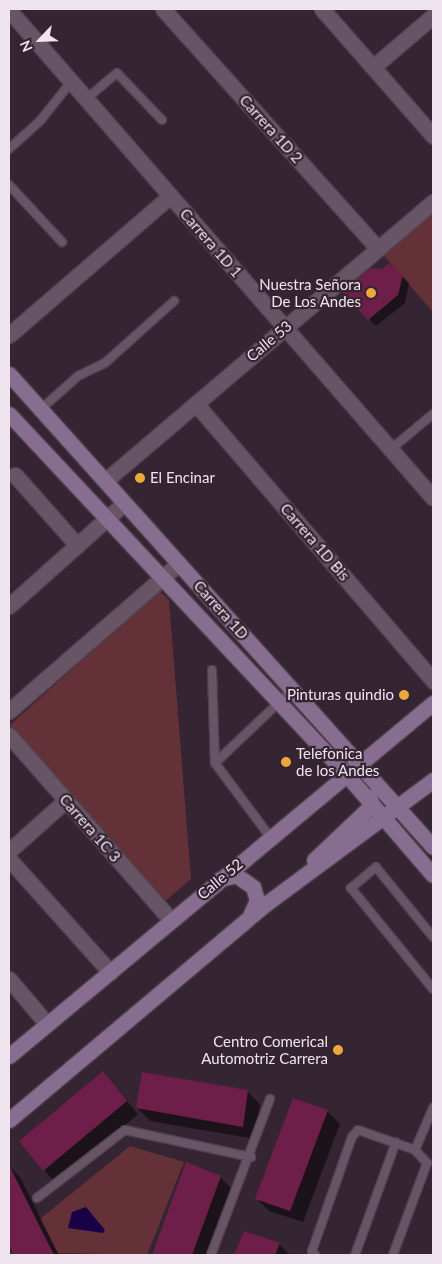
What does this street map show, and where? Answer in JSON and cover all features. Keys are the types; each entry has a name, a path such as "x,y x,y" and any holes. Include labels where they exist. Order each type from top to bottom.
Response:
{"main road":[{"name":"Carrera 1D","path":"9,374 433,847"},
{"name":"Carrera 1D","path":"10,419 107,519 346,774 433,875"},
{"name":"Calle 52","path":"9,1056 433,703"},
{"path":"267,903 372,805 359,764"},
{"path":"9,1120 248,918 385,819 433,780"},
{"path":"216,882 229,875 249,881 257,900 248,918"}],"street":[{"name":"Carrera 1D 2","path":"163,9 378,249"},
{"path":"322,9 433,136"},
{"name":"Carrera 1D 1","path":"9,10 433,498"},
{"path":"373,67 433,16"},
{"path":"9,335 170,196"},
{"name":"Calle 53","path":"105,481 433,202"},
{"name":"Carrera 1D Bis","path":"196,404 433,681"},
{"path":"16,474 77,545"},
{"path":"9,605 124,503"},
{"path":"9,711 179,563"},
{"name":"Carrera 1C 3","path":"9,735 171,920"},
{"path":"9,851 66,800"},
{"path":"9,859 110,972"},
{"path":"9,979 47,1024"}],"lane":[{"path":"86,98 116,73 162,120"},
{"path":"9,149 40,121 71,82"},
{"path":"9,185 62,242"},
{"path":"41,410 78,376 105,363 174,301"},
{"path":"391,449 433,414"},
{"path":"212,670 215,763 271,838"},
{"path":"215,763 292,690"},
{"path":"433,936 376,867 351,888 433,986"},
{"path":"211,1255 251,1157 270,1099"},
{"path":"415,1150 433,1108"},
{"path":"37,1198 124,1130 251,1157"},
{"path":"315,1255 312,1251 352,1137 358,1130 370,1131 415,1150 427,1163 393,1255"},
{"path":"355,1255 396,1142"}],"shaded area":[{"path":"433,202 433,312 378,249"},
{"path":"159,591 169,600 191,879 164,902 10,725"},
{"path":"130,1146 184,1162 147,1255 57,1253 40,1219"},
{"path":"86,1207 105,1230 103,1233 68,1228 72,1212"}],"building":[{"name":"Nuestra Señora De Los Andes","path":"389,263 403,275 398,295 368,320 342,292 370,268 382,269"},
{"path":"103,1071 127,1101 43,1171 19,1141"},
{"path":"142,1072 248,1090 243,1127 136,1108"},
{"path":"293,1098 328,1110 290,1211 255,1199"},
{"path":"186,1162 221,1176 192,1255 152,1255"},
{"path":"9,1165 54,1255 14,1255 9,1245"},
{"path":"244,1231 280,1243 275,1255 234,1255"}],"place":[{"name":"Nuestra Señora De Los Andes","path":"371,293"},
{"name":"El Encinar","path":"140,478"},
{"name":"Pinturas quindio","path":"404,695"},
{"name":"Telefonica de los Andes","path":"286,762"},
{"name":"Centro Comerical Automotriz Carrera","path":"338,1050"}]}
